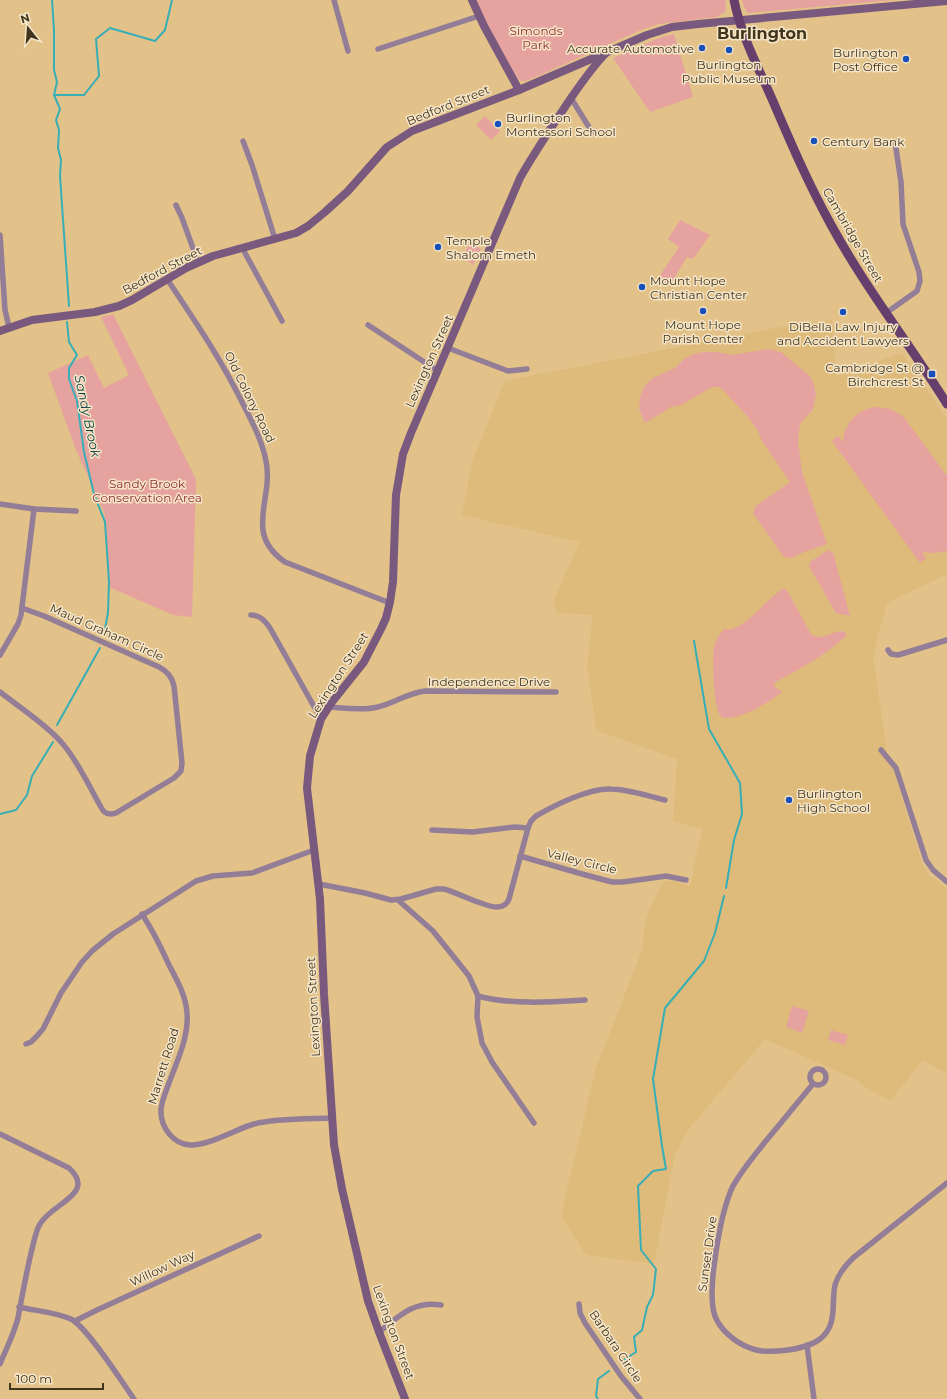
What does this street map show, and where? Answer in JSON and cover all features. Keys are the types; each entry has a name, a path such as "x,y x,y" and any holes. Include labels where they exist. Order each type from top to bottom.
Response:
{"main road":[{"name":"Cambridge Street","path":"734,0 739,20 787,134 832,227 886,313 947,404"}],"street":[{"path":"334,0 348,51"},
{"path":"472,0 479,16 520,90"},
{"name":"Bedford Street","path":"0,331 24,322 42,318 95,312 119,306 198,262 243,247 296,233 308,226 348,191 387,148 400,138 426,126 520,90 647,35 672,27 947,1"},
{"path":"378,49 479,16"},
{"name":"Lexington Street","path":"405,1399 366,1295 342,1189 334,1145 319,884 307,780 312,750 321,719 369,654 382,629 390,603 394,570 396,495 406,444 520,178 538,147 597,62 607,52"},
{"name":"Lexington Street","path":"574,95 580,77 577,66"},
{"path":"574,95 592,132"},
{"path":"243,142 252,165 275,239"},
{"path":"886,313 917,291 920,281 919,272 903,224 901,182 895,142"},
{"path":"176,206 198,262"},
{"path":"0,235 5,310 9,327"},
{"path":"243,247 282,321"},
{"name":"Old Colony Road","path":"167,279 212,346 231,379 257,432 267,467 262,521 263,534 266,544 276,556 290,564 390,603"},
{"path":"368,325 438,371"},
{"path":"448,348 508,371 527,369"},
{"path":"0,504 34,509 76,511"},
{"path":"0,655 18,624 22,608 34,509"},
{"name":"Maud Graham Circle","path":"0,692 62,742 73,757 102,809 106,813 116,813 174,778 180,771 182,762 174,686 168,673 161,668 44,616 22,608"},
{"path":"251,615 260,617 266,622 321,719"},
{"path":"888,650 890,654 898,655 947,640"},
{"name":"Independence Drive","path":"328,708 374,708 384,706 414,693 425,691 556,692"},
{"path":"881,750 896,768 926,860 933,870 947,882"},
{"path":"319,884 392,900 398,900 444,888 491,906 500,907 506,904 509,899 528,828 533,819 540,814 578,796 596,790 616,789 665,800"},
{"path":"432,830 473,832 515,827 528,828"},
{"path":"26,1044 31,1042 43,1029 61,993 82,962 103,942 142,914 200,880 213,876 252,873 314,850"},
{"name":"Valley Circle","path":"520,856 612,882 623,882 666,876 686,880"},
{"path":"398,900 433,931 461,965 474,984 478,996 477,1017 482,1043 492,1062 534,1123"},
{"name":"Marrett Road","path":"142,914 156,935 180,987 187,1013 187,1028 184,1042 164,1096 161,1109 161,1118 170,1135 179,1142 192,1145 212,1140 255,1124 276,1121 332,1118"},
{"path":"478,996 511,1001 585,1000"},
{"name":"Sunset Drive","path":"813,1084 746,1166 734,1186 723,1214 712,1290 713,1310 717,1321 727,1333 746,1347 756,1350 770,1351 807,1346 815,1342 822,1337 830,1326 833,1315 835,1285 845,1266 947,1183"},
{"path":"0,1134 69,1168 77,1177 79,1182 76,1190 70,1197 53,1209 39,1225 17,1320 0,1364"},
{"name":"Willow Way","path":"75,1321 259,1236"},
{"path":"379,1332 405,1312 418,1306 430,1303 441,1305"},
{"name":"Barbara Circle","path":"579,1304 580,1313 585,1323 621,1376 640,1399"},
{"path":"19,1307 60,1316 75,1321 103,1355 134,1399"},
{"path":"807,1346 814,1399"}],"shaded area":[{"name":"Burlington High School","path":"832,320 836,376 902,353 947,419 947,574 887,603 873,655 887,753 893,764 896,780 922,863 929,875 947,888 947,1074 923,1060 890,1101 865,1087 857,1080 765,1039 687,1131 675,1155 654,1264 586,1255 561,1215 596,1068 641,953 647,915 663,882 672,881 690,886 702,829 673,821 677,759 596,730 587,665 593,615 558,613 553,603 579,542 462,515 473,460 505,381 775,328"}],"green space":[{"name":"Simonds Park","path":"476,0 725,0 726,11 717,17 659,24 641,30 532,79 521,81 511,69 504,57"},
{"path":"742,0 894,0 748,13"},
{"path":"674,34 693,97 650,112 613,58 659,38"},
{"path":"485,116 500,131 491,140 476,125"},
{"path":"680,220 710,235 693,259 687,257 670,285 657,280 679,247 668,239"},
{"path":"470,242 481,249 473,265 463,257"},
{"name":"Sandy Brook Conservation Area","path":"113,314 196,479 192,617 173,615 109,587 104,512 76,450 48,373 88,355 104,388 129,375 101,317"},
{"path":"768,349 781,352 811,377 816,394 813,409 800,424 798,441 802,472 827,544 791,558 783,556 753,513 756,506 790,482 762,441 758,431 748,417 722,389 719,387 712,387 681,405 671,407 645,423 639,409 640,397 645,385 653,378 675,368 685,358 703,352 718,352 732,355"},
{"path":"875,407 890,409 903,416 947,476 947,551 935,553 922,552 926,558 920,563 832,441 838,436 843,442 846,429 852,419 862,411"},
{"path":"828,550 833,553 834,556 850,616 836,613 809,566 810,562"},
{"path":"784,588 788,592 811,634 823,637 843,631 847,635 822,655 774,683 775,688 783,691 770,701 739,716 723,718 718,710 714,687 713,653 716,640 724,629 731,629 746,621"},
{"path":"792,1006 809,1011 802,1033 786,1027"},
{"path":"831,1030 848,1035 845,1045 828,1040"}],"waterway":[{"name":"Sandy Brook","path":"52,0 54,70 57,82 54,95 60,109 56,120 59,130 58,148 61,160 60,176 69,306"},
{"path":"54,95 84,95 99,76 96,39 110,28 155,41 165,30 172,0"},
{"name":"Sandy Brook","path":"67,322 69,342 77,355 69,368 69,379 77,401 84,452 94,494 105,522 109,582 108,612 104,635"},
{"path":"694,641 709,729 740,783 742,814 734,840 726,888"},
{"name":"Sandy Brook","path":"57,725 100,648"},
{"name":"Sandy Brook","path":"0,814 16,810 27,795 32,776 53,742"},
{"path":"622,1361 636,1352 634,1337 642,1330 647,1307 653,1295 656,1269 641,1250 638,1186 653,1171 666,1169 653,1079 665,1008 704,961 715,933 724,896"},
{"path":"598,1399 596,1396 598,1379 609,1371"}],"place":[{"name":"Accurate Automotive","path":"702,48"},
{"name":"Burlington Public Museum","path":"729,50"},
{"name":"Burlington Post Office","path":"906,59"},
{"name":"Burlington Montessori School","path":"498,124"},
{"name":"Century Bank","path":"814,141"},
{"name":"Temple Shalom Emeth","path":"438,247"},
{"name":"Mount Hope Christian Center","path":"642,287"},
{"name":"Mount Hope Parish Center","path":"703,311"},
{"name":"DiBella Law Injury and Accident Lawyers","path":"843,312"},
{"name":"Cambridge St @ Birchcrest St","path":"932,374"},
{"name":"Burlington High School","path":"789,800"}],"district":[{"name":"Burlington","path":"762,33"}]}
